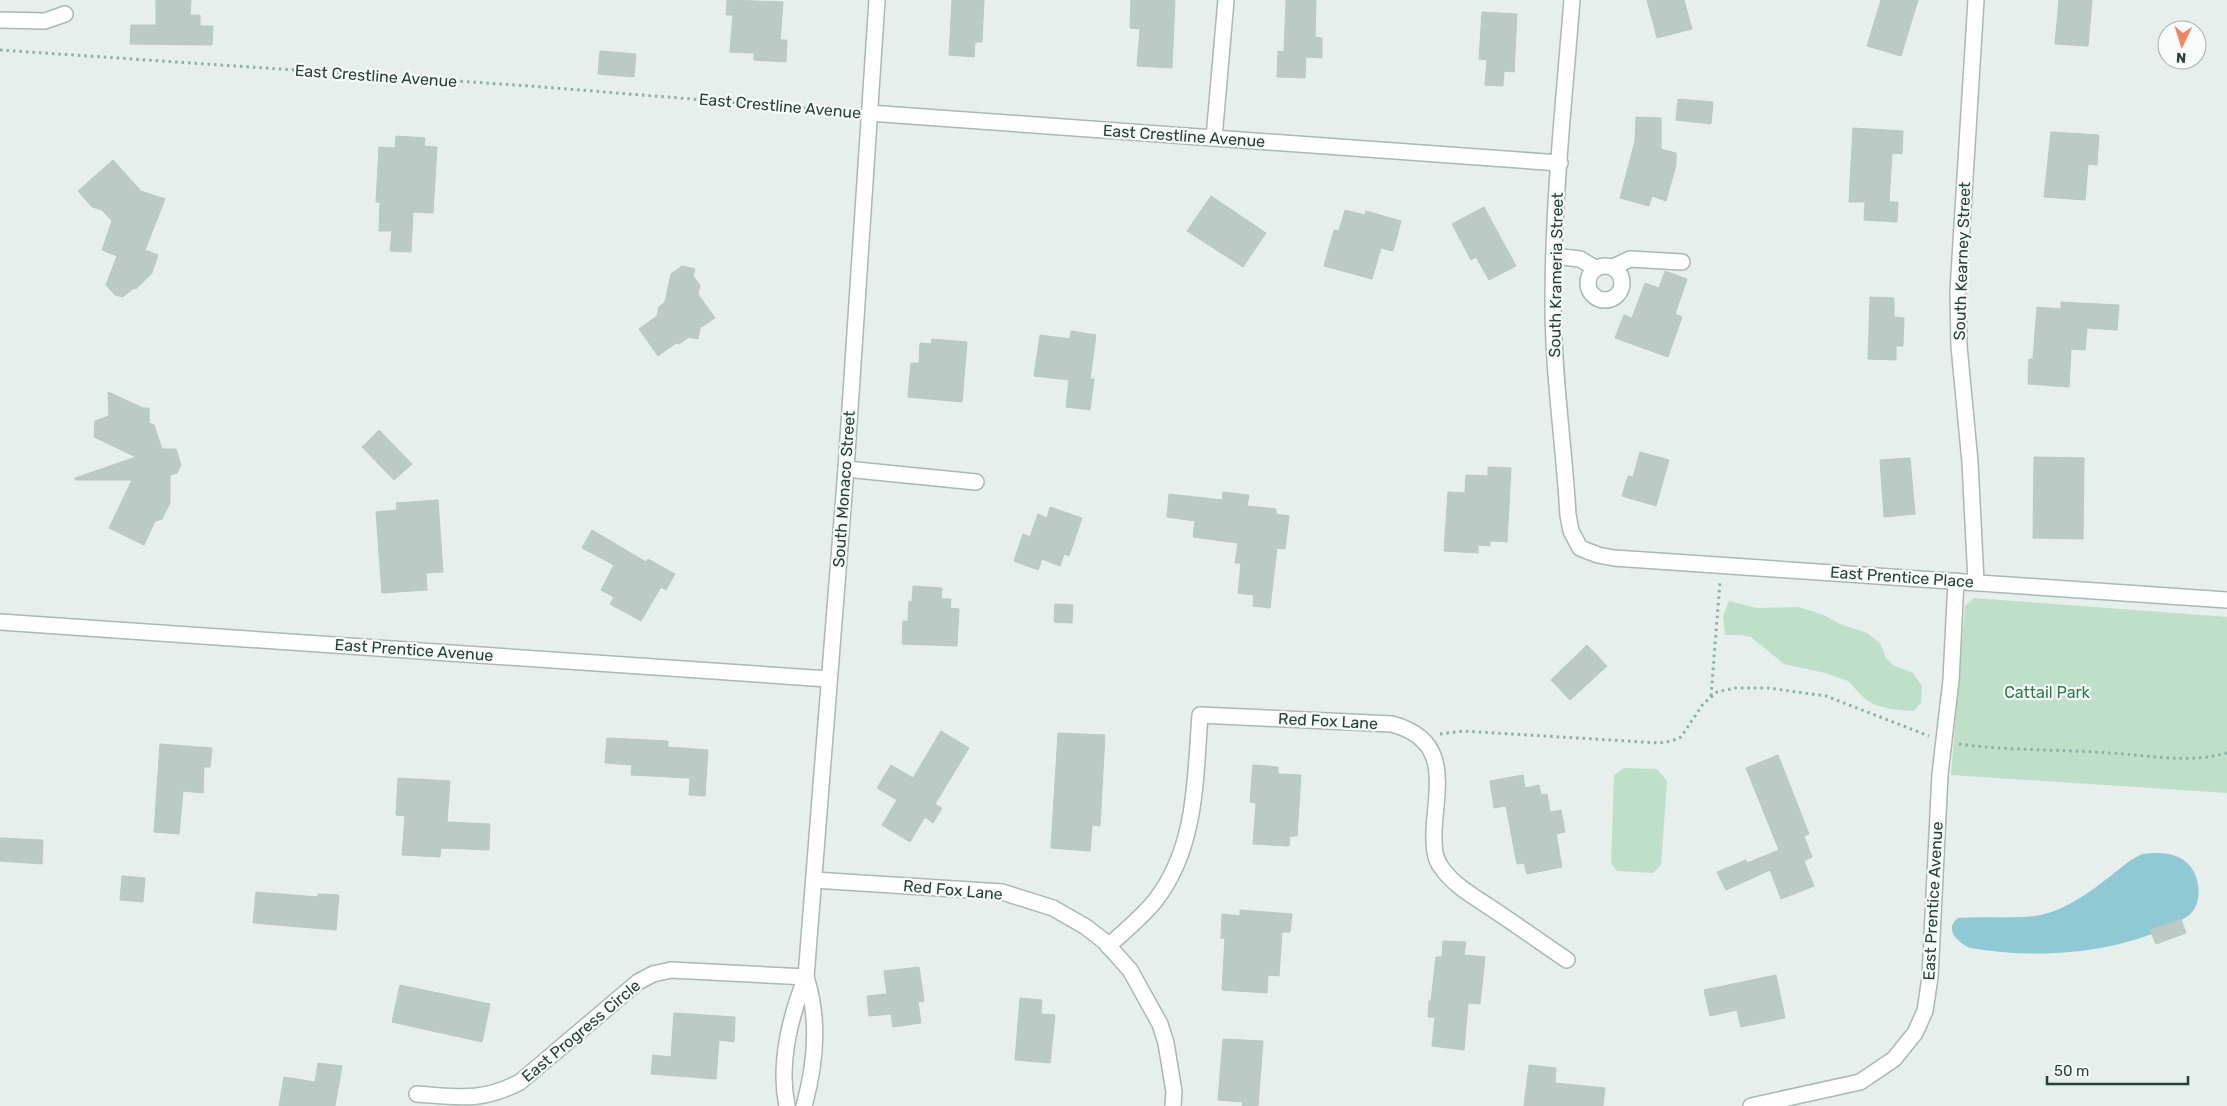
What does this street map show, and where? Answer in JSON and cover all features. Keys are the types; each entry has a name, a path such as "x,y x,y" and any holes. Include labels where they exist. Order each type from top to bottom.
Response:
{"street":[{"name":"South Monaco Street","path":"787,1106 785,1089 786,1047 795,1006 806,977 814,880 828,679 846,469 877,0"},
{"path":"1214,138 1226,0"},
{"name":"South Krameria Street","path":"1572,0 1554,256 1553,334 1557,406 1568,515 1571,531 1580,548"},
{"name":"South Kearney Street","path":"1976,0 1959,245 1958,310 1976,582"},
{"path":"0,20 45,22 65,14"},
{"name":"East Crestline Avenue","path":"869,113 1560,163"},
{"path":"1554,256 1580,259 1596,268"},
{"path":"1612,267 1621,276 1622,287 1615,297 1604,300 1594,296 1588,287 1588,276 1601,266 1612,267 1630,259 1682,262"},
{"path":"846,469 976,482"},
{"name":"East Prentice Place","path":"1580,548 1598,555 1614,558 2227,600"},
{"name":"East Prentice Avenue","path":"1751,1106 1860,1082 1894,1060 1915,1033 1925,1011 1930,977 1940,774 1951,680 1956,581"},
{"name":"East Prentice Avenue","path":"0,622 828,679"},
{"name":"Red Fox Lane","path":"1108,946 1155,901 1184,849 1193,811 1200,715 1392,724 1407,728 1422,737"},
{"path":"1422,737 1431,748 1436,767 1434,845 1439,866 1460,887 1567,960"},
{"name":"Red Fox Lane","path":"814,880 1002,892 1053,908 1086,927 1108,946 1130,970 1160,1024 1166,1043 1174,1092 1172,1106"},
{"name":"East Progress Circle","path":"417,1094 464,1098 486,1096 503,1091 520,1082 638,982 653,974 671,970 806,977"},
{"name":"South Monaco Street","path":"804,1106 811,1077 815,1040 814,1008 806,977"}],"path":[{"name":"East Crestline Avenue","path":"0,50 530,86 869,113"},
{"path":"1711,697 1721,565"},
{"path":"1422,737 1463,731 1659,743 1672,742 1681,737 1703,704 1717,692 1735,688 1768,688 1826,696 1944,741 2002,749 2108,752 2187,759 2210,758 2227,753"}],"green space":[{"name":"Cattail Park","path":"1974,598 2227,617 2227,793 1951,775 1965,606"},
{"path":"1729,601 1757,608 1799,607 1867,633 1880,643 1886,658 1893,665 1913,673 1922,686 1921,703 1914,711 1890,709 1875,705 1865,699 1848,681 1825,673 1784,664 1751,637 1725,635 1723,616"},
{"path":"1624,768 1657,769 1667,781 1661,865 1653,873 1617,871 1611,863 1614,775"}],"water":[{"path":"2154,853 2175,856 2186,862 2195,875 2199,891 2198,899 2191,913 2161,930 2135,940 2108,946 2052,953 1996,952 1970,948 1961,943 1952,931 1954,922 1958,918 2035,916 2061,908 2098,886 2131,860 2142,854"}],"building":[{"path":"156,0 191,0 190,15 200,15 200,26 213,26 212,45 130,44 131,25 156,25"},
{"path":"727,0 783,2 780,40 787,40 786,62 754,60 754,53 730,52 733,15 726,15"},
{"path":"952,0 984,0 982,42 975,42 974,57 949,55"},
{"path":"1131,0 1175,0 1172,68 1137,66 1140,29 1130,28"},
{"path":"1286,0 1316,0 1315,37 1322,38 1322,58 1306,57 1305,78 1277,77 1278,51 1284,52"},
{"path":"1647,0 1684,0 1692,29 1657,38"},
{"path":"1881,0 1918,0 1901,56 1867,46"},
{"path":"2059,0 2092,0 2088,46 2055,44"},
{"path":"1482,12 1517,14 1514,72 1504,71 1503,86 1485,85 1487,60 1479,59"},
{"path":"600,51 636,54 634,77 598,74"},
{"path":"1678,99 1713,102 1711,124 1676,120"},
{"path":"1636,117 1661,118 1661,149 1676,153 1676,165 1666,201 1652,196 1649,206 1620,198 1635,141"},
{"path":"1853,128 1903,131 1902,154 1892,153 1889,202 1898,202 1897,222 1864,220 1865,202 1849,202"},
{"path":"2051,132 2099,135 2097,165 2088,164 2085,200 2044,197"},
{"path":"396,136 425,138 424,146 437,147 433,213 413,212 411,252 390,251 392,231 379,231 380,202 376,202 379,147 395,148"},
{"path":"113,160 141,191 165,199 145,250 158,255 152,273 136,289 134,288 123,297 115,295 106,285 117,256 102,250 112,221 102,210 92,207 78,191"},
{"path":"1211,196 1266,233 1243,267 1187,231"},
{"path":"1484,207 1516,266 1489,280 1476,257 1471,260 1452,224"},
{"path":"1345,210 1365,215 1366,211 1401,221 1393,251 1381,248 1372,279 1324,266 1334,230 1339,231"},
{"path":"682,266 695,269 693,276 700,285 698,294 715,318 700,328 698,339 689,337 679,344 676,343 658,356 639,329 657,316 659,307 665,302 671,274"},
{"path":"1665,271 1687,279 1675,314 1682,317 1668,357 1615,338 1624,315 1632,318 1645,283 1659,288"},
{"path":"1870,297 1894,298 1894,317 1904,318 1903,346 1896,346 1896,360 1868,359"},
{"path":"2061,302 2119,305 2117,330 2087,328 2085,350 2071,349 2069,387 2028,384 2029,359 2033,359 2037,307 2061,309"},
{"path":"1071,331 1096,335 1090,379 1094,379 1090,410 1066,407 1069,380 1034,376 1040,335 1070,339"},
{"path":"932,339 967,342 962,402 908,397 911,363 919,363 920,343 931,344"},
{"path":"108,392 143,408 149,408 149,423 154,425 162,449 176,449 181,465 177,473 170,475 170,503 162,519 155,521 144,545 109,528 132,480 75,480 75,478 136,457 94,437 95,421 109,416"},
{"path":"379,430 412,464 394,480 362,447"},
{"path":"1640,452 1669,460 1656,506 1622,496 1628,476 1633,477"},
{"path":"2034,457 2084,458 2083,539 2033,538"},
{"path":"1910,458 1915,514 1884,517 1880,460"},
{"path":"1488,467 1511,468 1507,542 1490,541 1490,546 1478,545 1478,553 1444,551 1448,492 1465,493 1466,475 1488,476"},
{"path":"1223,492 1249,495 1247,506 1276,509 1276,514 1289,516 1285,549 1277,548 1270,608 1253,606 1254,595 1238,593 1241,563 1235,563 1238,543 1193,537 1195,521 1167,517 1169,494 1222,500"},
{"path":"438,500 443,572 426,573 427,590 382,593 376,512 397,510 396,503"},
{"path":"1050,507 1082,518 1069,556 1064,554 1060,566 1042,559 1038,570 1014,561 1023,534 1030,537 1038,514 1047,518"},
{"path":"592,530 646,562 648,559 675,574 666,590 661,587 641,621 610,604 614,597 601,590 614,565 582,548"},
{"path":"913,586 942,588 941,599 951,599 950,608 959,609 957,646 902,644 903,621 908,621 909,601 912,602"},
{"path":"1055,604 1073,605 1072,623 1054,622"},
{"path":"1587,645 1607,666 1570,700 1551,680"},
{"path":"941,731 969,748 935,804 942,808 933,823 925,817 910,842 882,825 897,800 877,788 891,765 913,778"},
{"path":"1058,733 1105,735 1100,826 1092,825 1090,851 1051,848"},
{"path":"607,738 668,741 668,747 708,750 705,796 689,795 690,778 631,775 632,765 605,763"},
{"path":"160,744 212,748 210,767 204,767 203,793 183,791 179,834 154,832"},
{"path":"1778,755 1809,834 1804,836 1812,857 1804,861 1814,886 1781,899 1770,870 1726,890 1717,872 1746,860 1747,863 1779,850 1746,768"},
{"path":"1253,765 1278,767 1278,774 1301,775 1297,836 1290,836 1289,846 1253,844 1256,803 1250,802"},
{"path":"1523,775 1525,788 1539,785 1541,795 1547,794 1550,812 1561,810 1565,832 1556,834 1562,867 1527,874 1524,863 1517,864 1506,806 1494,808 1490,781"},
{"path":"398,778 450,781 447,822 490,824 489,850 441,848 440,857 402,855 405,816 396,815"},
{"path":"0,838 43,840 42,864 0,861"},
{"path":"122,876 145,878 143,902 120,900"},
{"path":"256,892 318,897 318,894 339,895 336,930 253,923"},
{"path":"1240,910 1292,914 1290,932 1282,932 1279,976 1268,975 1267,993 1222,990 1225,938 1221,938 1222,914 1240,916"},
{"path":"2181,919 2186,933 2156,944 2150,930"},
{"path":"1443,941 1466,942 1464,955 1485,957 1480,1004 1468,1003 1464,1050 1432,1046 1435,1017 1428,1017 1429,1001 1431,1001 1436,957 1442,957"},
{"path":"919,967 924,1001 918,1002 921,1023 893,1027 891,1014 869,1016 867,996 887,994 884,971"},
{"path":"1776,975 1785,1018 1741,1027 1737,1010 1710,1016 1704,990"},
{"path":"400,985 490,1004 482,1042 392,1022"},
{"path":"1020,998 1042,1000 1041,1014 1055,1015 1050,1063 1015,1060"},
{"path":"674,1013 735,1017 734,1042 719,1040 716,1079 651,1074 653,1055 671,1057"},
{"path":"1223,1039 1263,1041 1258,1106 1242,1106 1243,1102 1218,1100"},
{"path":"318,1063 342,1066 335,1106 279,1106 284,1077 315,1082"},
{"path":"1529,1065 1556,1068 1555,1083 1605,1088 1603,1106 1524,1106"}]}
